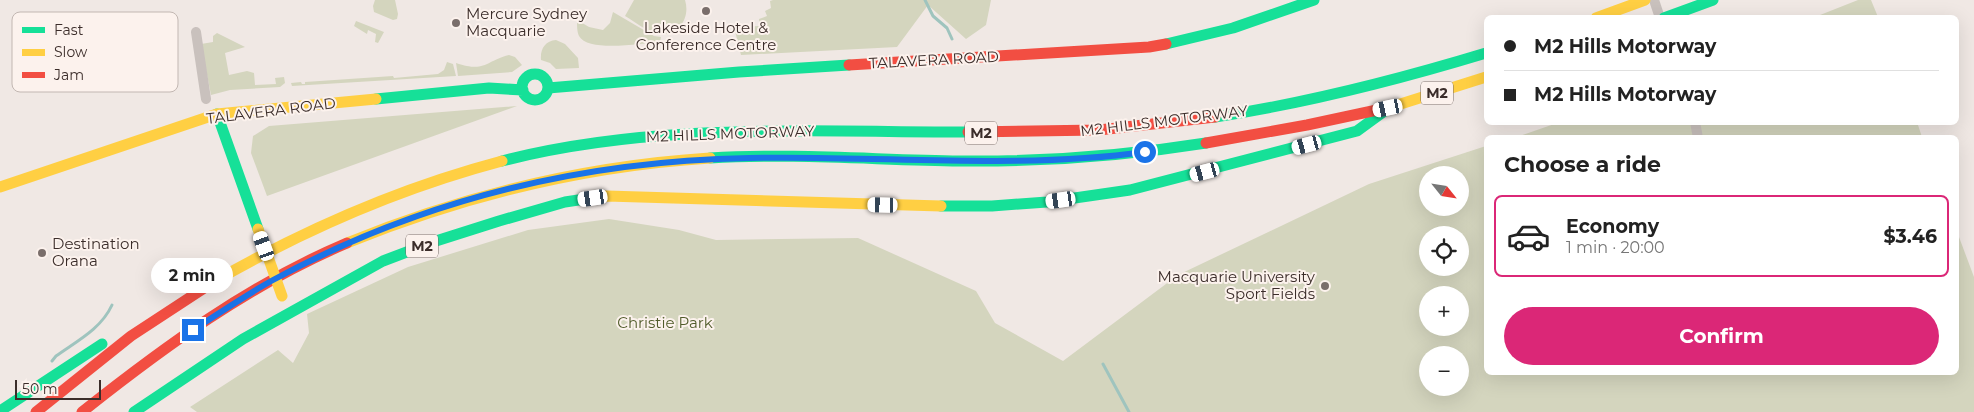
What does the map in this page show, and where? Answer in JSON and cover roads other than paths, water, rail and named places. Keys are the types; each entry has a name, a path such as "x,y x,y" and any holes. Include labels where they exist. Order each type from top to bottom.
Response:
{"main road":[{"name":"TALAVERA ROAD","path":"548,88 739,72 1149,47 1176,43 1225,31 1314,0"},
{"path":"1604,15 1646,0"},
{"path":"1672,15 1713,0"},
{"name":"M2 HILLS MOTORWAY","path":"36,412 162,314 219,278 280,245 330,221 400,192 518,157 583,143 646,136 799,131 1088,131 1148,126 1271,108 1435,69 1484,54"},
{"path":"531,74 544,77 548,84 548,88 542,98 534,100 527,97 523,90 525,79 531,74"},
{"name":"M2 HILLS MOTORWAY","path":"82,412 178,340 273,280 389,226 448,205 522,185 589,171 635,164 694,160 855,158 951,161 1110,157 1229,141 1388,108 1484,79"},
{"name":"TALAVERA ROAD","path":"0,187 217,114 489,88 523,90"},
{"name":"M2","path":"134,412 243,339 383,261 436,241 565,202 607,196 938,206 992,206 1047,202 1130,190 1170,181 1357,131 1388,108"},
{"path":"217,114 288,314"},
{"name":"M2","path":"369,193 403,182 471,171"},
{"path":"255,244 271,236"},
{"path":"0,411 206,273"}],"street":[{"path":"1654,0 1659,15"},
{"path":"196,32 206,99"}],"waterway":[{"path":"925,0 933,16 947,28 952,39"},
{"path":"52,361 56,356 95,328 112,305"},
{"path":"1103,364 1129,412"}],"place":[{"name":"Lakeside Hotel & Conference Centre","path":"706,11"},
{"name":"Mercure Sydney Macquarie","path":"456,23"},
{"name":"Destination Orana","path":"42,253"},
{"name":"Macquarie University Sport Fields","path":"1325,286"}],"park label":[{"name":"Christie Park","path":"665,323"}]}
